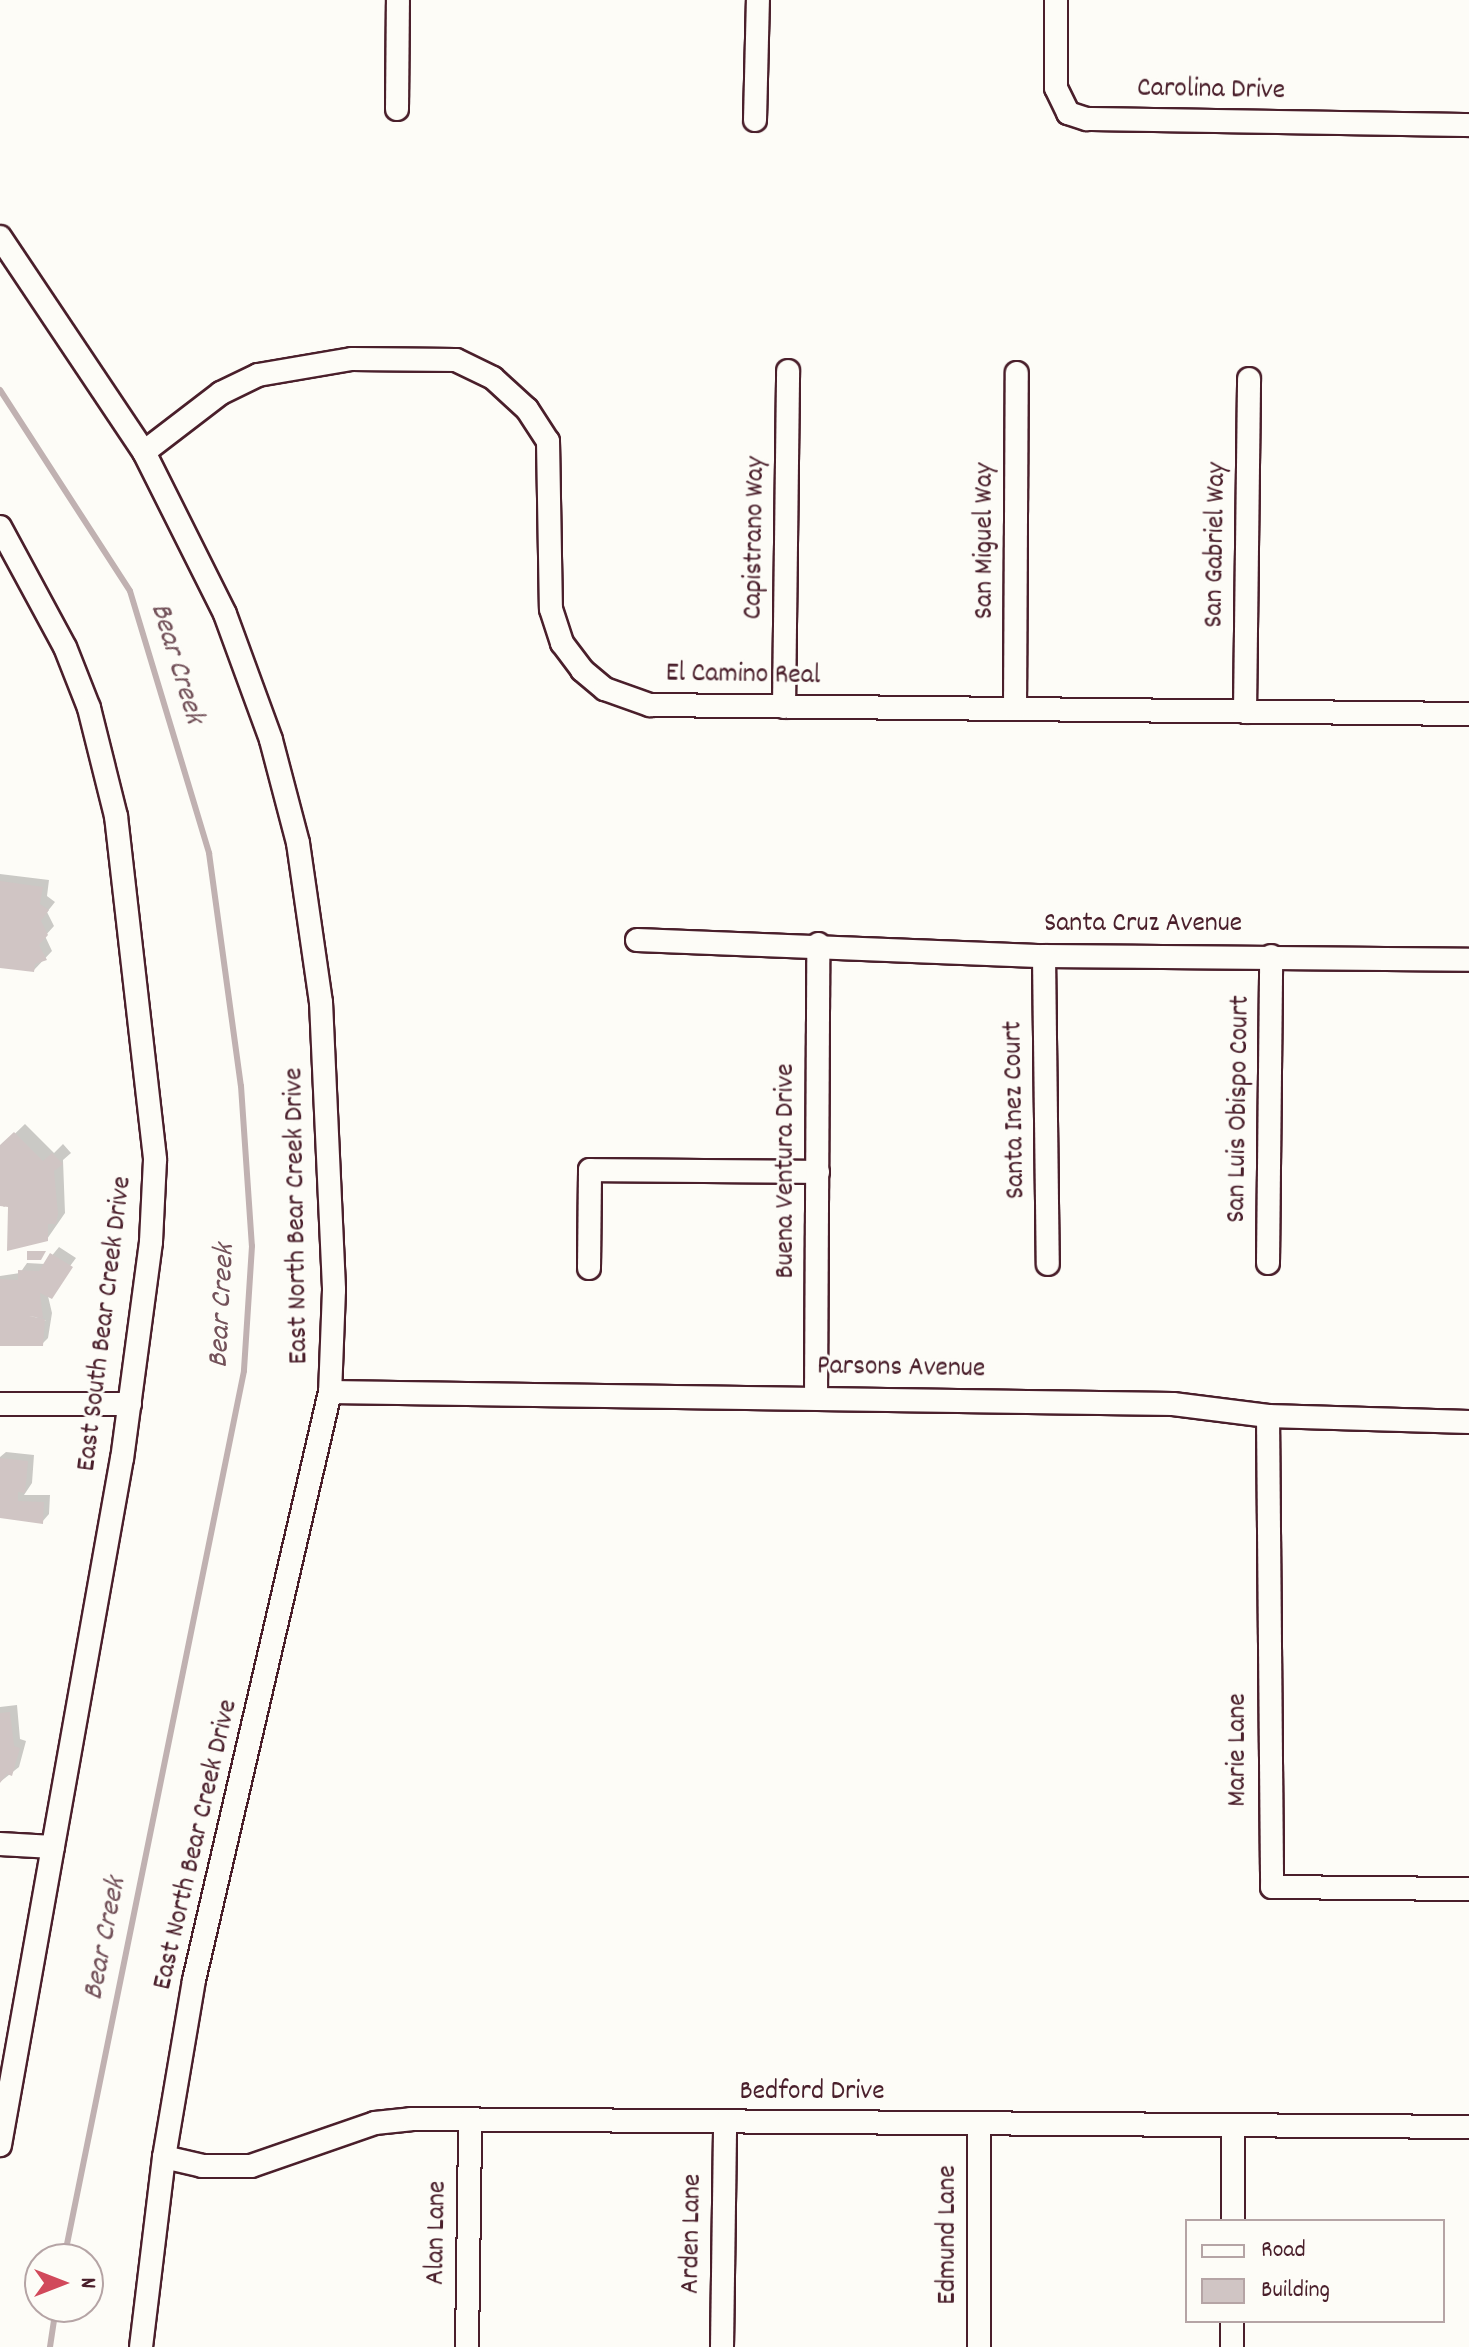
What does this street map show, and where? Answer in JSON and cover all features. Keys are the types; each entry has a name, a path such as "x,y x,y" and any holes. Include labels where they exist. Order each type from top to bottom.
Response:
{"street":[{"path":"397,109 398,0"},
{"path":"755,120 758,0"},
{"name":"Carolina Drive","path":"1056,0 1056,88 1068,113 1087,119 1469,125"},
{"name":"East North Bear Creek Drive","path":"0,237 144,452 225,614 271,740 298,843 321,1002 331,1154 330,1392 194,1980 164,2157 141,2347"},
{"name":"El Camino Real","path":"144,452 221,393 258,375 352,359 456,360 493,378 527,409 548,441 551,609 562,643 582,670 605,689 650,705 1469,714"},
{"name":"Capistrano Way","path":"784,707 788,371"},
{"name":"San Miguel Way","path":"1015,709 1017,373"},
{"name":"San Gabriel Way","path":"1245,712 1249,379"},
{"name":"East South Bear Creek Drive","path":"0,527 65,647 89,708 116,816 155,1160 151,1242 130,1404 53,1847 2,2117 0,2145"},
{"name":"Santa Cruz Avenue","path":"637,940 818,944 1044,956 1469,960"},
{"name":"Buena Ventura Drive","path":"816,1398 818,944"},
{"name":"Santa Inez Court","path":"1044,956 1048,1264"},
{"name":"San Luis Obispo Court","path":"1268,1263 1271,956"},
{"path":"589,1268 590,1170 818,1172"},
{"name":"Parsons Avenue","path":"330,1392 1173,1404 1268,1416 1469,1422"},
{"path":"0,1404 130,1404"},
{"name":"Marie Lane","path":"1268,1416 1272,1887 1469,1889"},
{"path":"0,1844 53,1847"},
{"name":"Bedford Drive","path":"164,2157 202,2166 251,2166 375,2123 470,2120 1469,2127"},
{"name":"Alan Lane","path":"467,2347 470,2120"},
{"name":"Arden Lane","path":"722,2347 725,2122"},
{"name":"Edmund Lane","path":"979,2124 979,2347"},
{"path":"1233,2126 1233,2219"},
{"path":"1232,2323 1232,2347"}],"building":[{"path":"0,881 43,887 40,904 49,910 41,921 48,935 39,945 47,960 35,964 34,972 0,968"},
{"path":"14,1132 43,1161 52,1153 63,1164 54,1171 58,1214 56,1224 48,1224 48,1241 7,1251 8,1207 0,1206 0,1145"},
{"path":"27,1251 46,1251 41,1260 27,1260"},
{"path":"50,1253 73,1267 52,1299 40,1293 43,1318 29,1316 45,1319 43,1346 0,1346 0,1279 18,1280 18,1270 39,1271"},
{"path":"0,1458 28,1461 25,1493 18,1492 18,1501 44,1502 43,1524 0,1518"},
{"path":"10,1712 14,1746 20,1748 12,1776 7,1774 0,1783 0,1713"}],"waterway":[{"name":"Bear Creek","path":"0,390 130,591 209,853 241,1086 252,1246 244,1371 67,2243"},
{"name":"Bear Creek","path":"50,2347 54,2323"}]}
